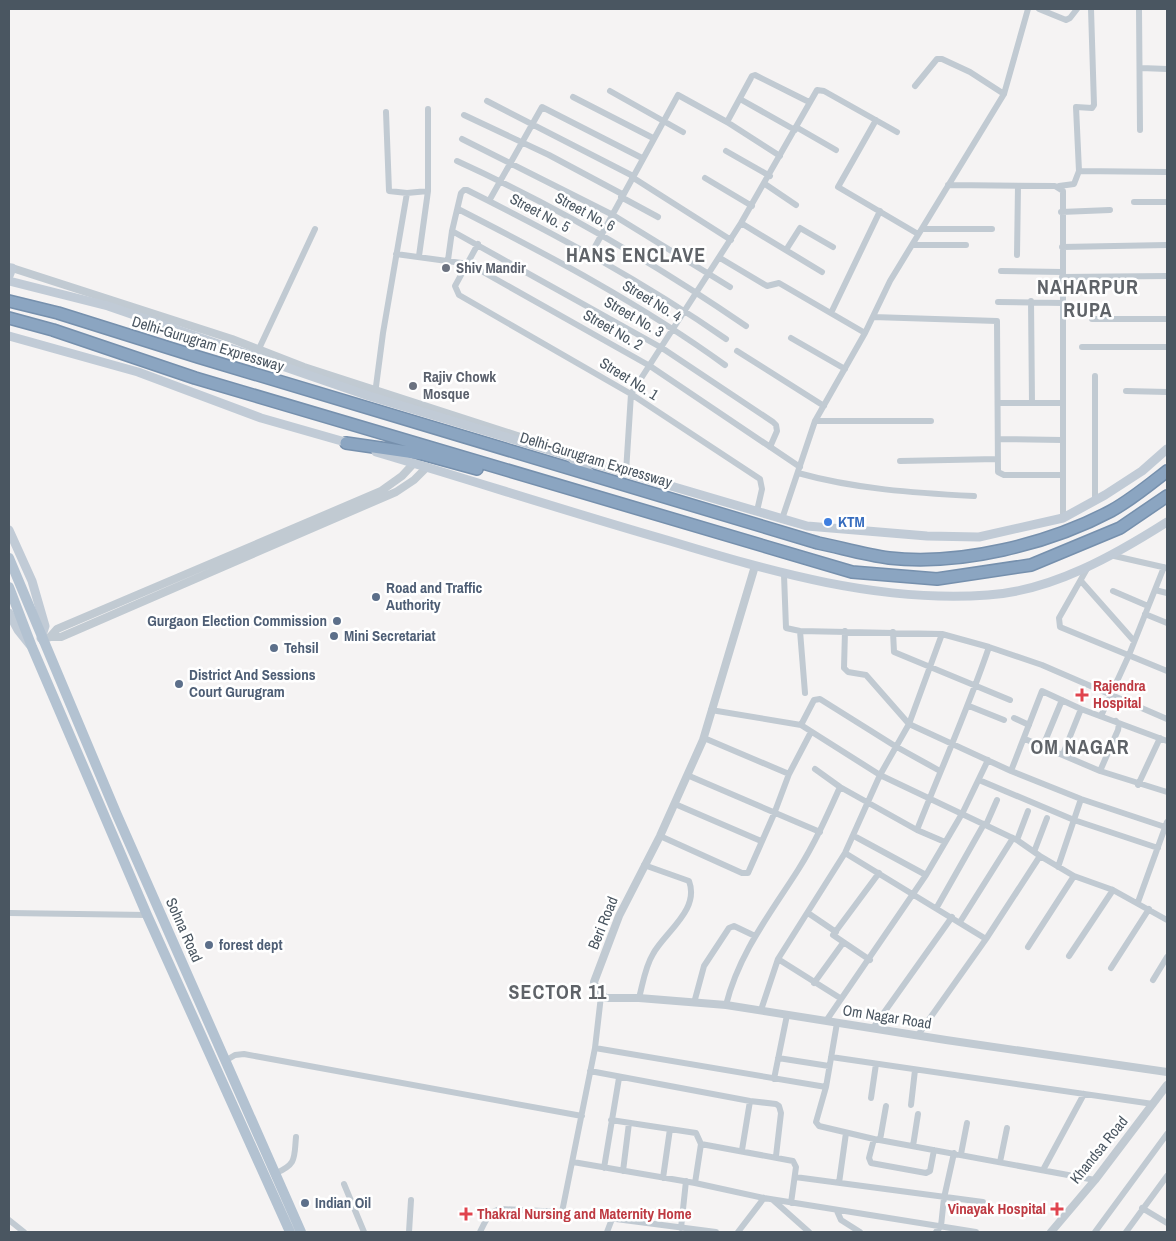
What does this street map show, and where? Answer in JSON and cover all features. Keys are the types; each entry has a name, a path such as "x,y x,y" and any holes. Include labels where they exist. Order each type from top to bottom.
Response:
{"highway":[{"name":"Delhi-Gurugram Expressway","path":"9,301 58,313 198,358 818,543 890,558 934,559 1000,550 1028,543 1111,511 1167,471"},
{"path":"9,318 53,330 195,378 852,572 937,579 1031,565 1120,528 1167,496"},
{"path":"346,443 422,454 515,480 559,486"}],"main road":[{"path":"9,280 108,306 254,358 375,394 569,456 807,526 927,536 980,537 1063,518 1095,501 1142,471 1167,448"},
{"path":"9,336 138,372 261,418 427,466 544,505 784,575 831,584 911,594 989,595 1024,589 1059,578 1110,555 1167,522"},
{"path":"569,456 590,474"},
{"path":"9,530 32,581 45,626 45,639"},
{"name":"Sohna Road","path":"9,558 225,1062 301,1232"},
{"name":"Sohna Road","path":"9,587 32,648 147,915 290,1232"},
{"path":"9,613 18,630 32,648"}],"street":[{"path":"782,519 815,421 865,332 890,281 1004,94 1028,9"},
{"path":"1040,9 1066,20 1070,18 1076,9"},
{"path":"948,185 1059,186 1074,184 1079,171 1076,107 1092,108 1094,104 1091,9"},
{"path":"1139,9 1141,68 1140,130"},
{"path":"915,86 938,59 942,59 970,72 1004,94"},
{"path":"1141,68 1167,69"},
{"path":"727,122 752,76 755,75 809,102"},
{"path":"626,472 631,394 675,329 684,310 742,223 817,90 820,89 897,132"},
{"path":"610,91 682,132"},
{"path":"591,254 662,121 679,95 727,122 780,156"},
{"path":"573,97 653,138"},
{"path":"740,99 836,150"},
{"path":"487,101 632,176 731,240"},
{"path":"489,200 512,162 521,142 544,107 642,158"},
{"path":"419,256 428,191 428,108"},
{"path":"386,112 389,191 407,193 428,191"},
{"path":"464,115 521,142 622,195 658,217"},
{"path":"876,120 838,187 920,231 992,229"},
{"path":"462,139 512,162 613,214 730,287"},
{"path":"726,151 770,176"},
{"name":"Street No. 6","path":"457,161 501,181 602,235 696,292 746,326"},
{"path":"1079,171 1167,172"},
{"path":"706,178 752,206"},
{"path":"765,184 796,204"},
{"path":"1017,255 1018,186"},
{"path":"1059,186 1063,191 1061,212 1063,518"},
{"name":"Street No. 5","path":"458,209 462,191 468,190 489,200 591,254 684,310 726,339"},
{"path":"10,270 258,349 375,394 382,333 407,193"},
{"path":"1134,202 1167,202"},
{"path":"448,260 452,231 458,209"},
{"name":"Street No. 4","path":"458,209 566,264 675,329 724,365"},
{"path":"1061,212 1110,210"},
{"path":"831,313 880,211"},
{"path":"742,223 822,272"},
{"path":"786,250 800,228 833,247"},
{"path":"254,358 315,229"},
{"name":"Street No. 3","path":"452,231 662,348 776,425 777,431 770,447"},
{"path":"468,264 478,244"},
{"path":"1062,247 1167,244"},
{"path":"912,245 966,245"},
{"name":"Street No. 2","path":"396,254 468,264 650,366 770,447 799,470 833,483 869,488 974,496"},
{"path":"720,258 767,286 779,283 865,332"},
{"name":"Street No. 1","path":"468,264 455,286 459,295 631,394 760,480 762,489 757,511"},
{"path":"1001,272 1167,276"},
{"path":"998,302 1031,301 1063,303"},
{"path":"1031,301 1032,403"},
{"path":"873,317 997,321 998,472 1004,475 1063,475"},
{"path":"1092,319 1167,319"},
{"path":"790,338 845,369"},
{"path":"1082,347 1167,347"},
{"path":"737,351 824,406"},
{"path":"1095,376 1095,501"},
{"path":"1126,391 1167,392"},
{"path":"998,404 1062,403"},
{"path":"815,421 932,421"},
{"path":"998,439 1062,440"},
{"path":"900,461 997,459"},
{"path":"45,639 57,629 381,491 402,476 414,463"},
{"path":"45,639 61,637 396,492 414,480 427,466"},
{"path":"1100,716 1112,696 1148,606 1166,567 1110,555"},
{"path":"1089,564 1059,618 1060,627 1167,671"},
{"name":"Beri Road","path":"562,1212 595,1048 601,996 596,991 594,982 619,916 660,836 704,738 755,566"},
{"path":"784,575 785,626 800,631 942,634 1042,665 1167,719"},
{"path":"1081,581 1134,642"},
{"path":"1155,590 1167,593"},
{"path":"1113,591 1148,606"},
{"path":"1145,614 1167,623"},
{"path":"800,631 805,693"},
{"path":"845,631 844,668 848,672 866,675 909,724 952,742 1011,771 1081,798 1166,824 1138,902"},
{"path":"893,632 894,652 1010,700"},
{"path":"761,1010 778,958 845,853 880,774 909,724 942,634"},
{"path":"917,830 952,742 969,706 989,647"},
{"path":"1011,771 1042,691 1081,709 1167,740"},
{"path":"801,725 814,700 820,699 895,746 940,771"},
{"path":"1043,746 1062,700"},
{"path":"969,706 1004,720"},
{"path":"1063,754 1081,709"},
{"path":"711,710 801,725 880,774 962,812 1015,839 1074,876 1113,890 1138,902 1167,920"},
{"path":"1014,718 1029,725"},
{"path":"1100,771 1118,730 1119,724 1116,721"},
{"path":"660,836 746,873 751,868 789,774 811,732"},
{"path":"704,738 789,774"},
{"path":"1138,785 1160,738"},
{"path":"1025,739 1100,771 1138,785 1167,792"},
{"path":"826,1021 840,998 870,960 926,875 962,812 988,760"},
{"path":"815,769 840,787 868,803 917,830 945,842"},
{"path":"687,775 774,814 820,832"},
{"path":"979,780 1074,820 1158,848"},
{"path":"726,1005 733,977 755,936 820,832 840,787"},
{"path":"1058,867 1081,798"},
{"path":"937,907 997,800"},
{"path":"675,804 761,842"},
{"path":"960,922 1015,839 1028,812"},
{"path":"918,1035 986,939 1037,854 1047,818"},
{"path":"854,836 926,875"},
{"path":"845,853 937,907 986,939"},
{"path":"638,998 649,961 686,910 692,896 690,881 644,865"},
{"path":"870,960 834,936 879,873"},
{"path":"1028,947 1074,876"},
{"path":"1069,956 1113,890"},
{"path":"1110,968 1149,909"},
{"path":"9,913 147,915"},
{"path":"808,913 836,932"},
{"path":"873,1028 952,917"},
{"path":"694,1003 704,966 729,928 734,926 755,936"},
{"path":"814,983 844,943"},
{"path":"1153,980 1167,957"},
{"path":"778,958 840,998"},
{"name":"Om Nagar Road","path":"601,996 726,1005 1167,1072"},
{"path":"774,1078 787,1015"},
{"path":"836,1023 826,1087 816,1124 822,1128 1095,1180"},
{"path":"595,1048 826,1087"},
{"path":"225,1062 235,1055 244,1054 582,1116"},
{"path":"831,1057 1153,1104"},
{"path":"778,1058 829,1066"},
{"path":"871,1098 876,1064"},
{"path":"911,1105 915,1070"},
{"path":"590,1071 619,1078 779,1106 781,1113 776,1156"},
{"path":"604,1168 619,1078"},
{"name":"Khandsa Road","path":"1051,1232 1095,1180 1167,1085"},
{"path":"1042,1170 1084,1094"},
{"path":"742,1150 750,1101"},
{"path":"886,1106 877,1139 869,1158 871,1163 926,1173 930,1171 934,1150"},
{"path":"913,1146 918,1114"},
{"path":"612,1120 696,1133 701,1144 695,1183"},
{"path":"623,1172 629,1123"},
{"path":"936,1232 941,1226 944,1198 967,1123"},
{"path":"1000,1162 1007,1128"},
{"path":"663,1178 670,1129"},
{"path":"839,1183 846,1133"},
{"path":"1095,1232 1167,1134"},
{"path":"276,1173 289,1167 293,1162 296,1137"},
{"path":"701,1144 776,1156 793,1161 796,1167 791,1203"},
{"path":"573,1162 695,1183 773,1200 976,1232"},
{"path":"1126,1232 1167,1176"},
{"path":"795,1177 983,1202"},
{"path":"681,1228 686,1182"},
{"path":"344,1184 364,1232"},
{"path":"738,1232 764,1198"},
{"path":"409,1232 411,1200"},
{"path":"773,1200 798,1229 809,1232"},
{"path":"1142,1208 1167,1223"},
{"path":"479,1232 488,1216 494,1210 562,1212 716,1232"},
{"path":"837,1211 841,1220 860,1232"},
{"path":"612,1219 608,1230 616,1232"},
{"path":"9,1220 24,1232"}],"place":[{"name":"Shiv Mandir","path":"446,268"},
{"name":"Rajiv Chowk Mosque","path":"413,386"},
{"name":"KTM","path":"828,522"},
{"name":"Road and Traffic Authority","path":"376,597"},
{"name":"Gurgaon Election Commission","path":"337,621"},
{"name":"Mini Secretariat","path":"334,636"},
{"name":"Tehsil","path":"274,648"},
{"name":"District And Sessions Court Gurugram","path":"179,684"},
{"name":"Rajendra Hospital","path":"1082,695"},
{"name":"forest dept","path":"209,945"},
{"name":"Indian Oil","path":"305,1203"},
{"name":"Vinayak Hospital","path":"1057,1209"},
{"name":"Thakral Nursing and Maternity Home","path":"466,1214"}],"district":[{"name":"HANS ENCLAVE","path":"636,255"},
{"name":"NAHARPUR RUPA","path":"1088,298"},
{"name":"OM NAGAR","path":"1080,747"},
{"name":"SECTOR 11","path":"558,992"}]}
